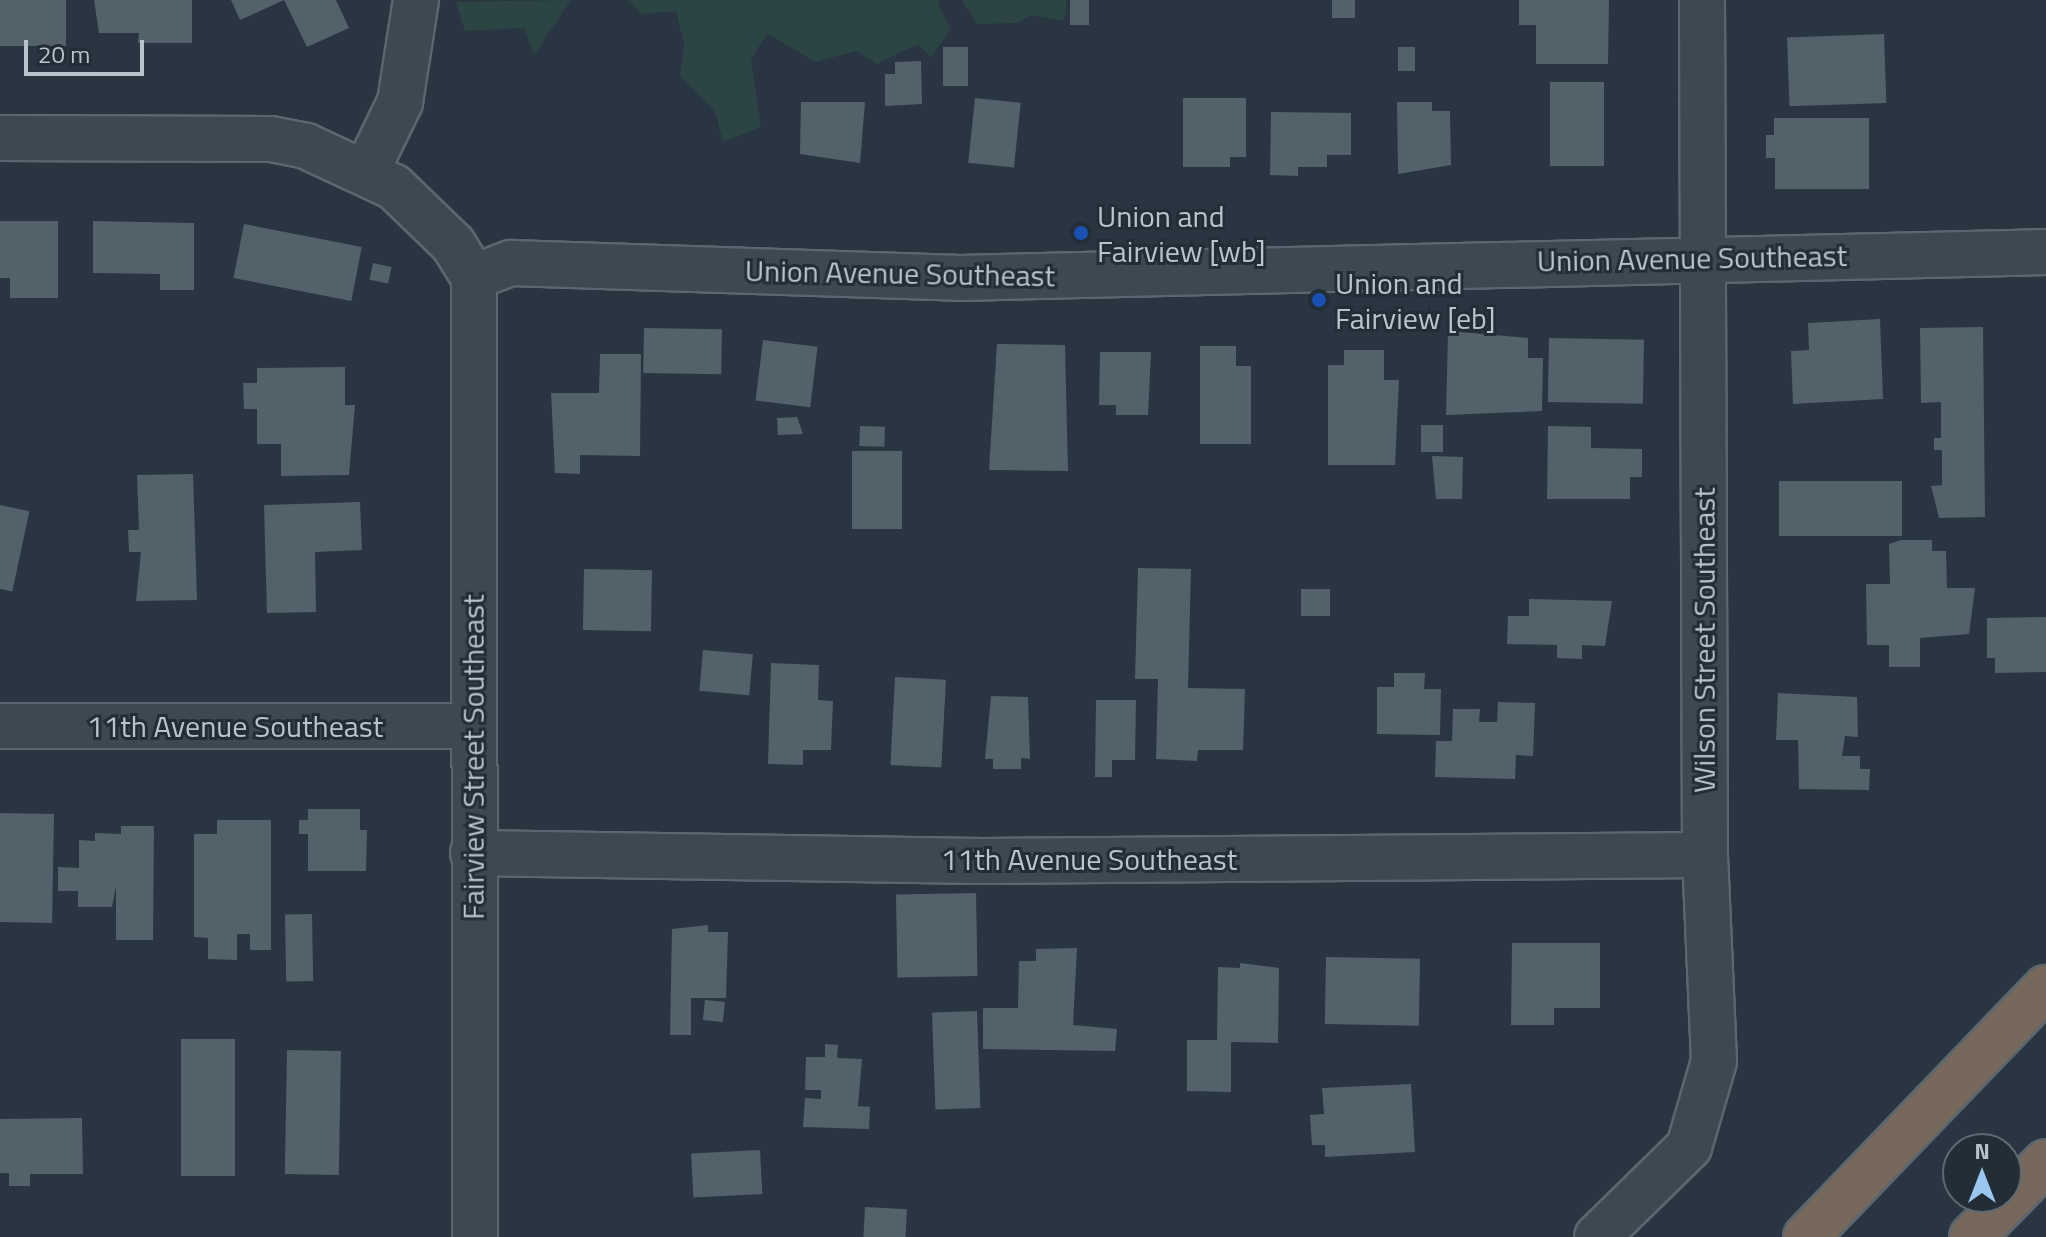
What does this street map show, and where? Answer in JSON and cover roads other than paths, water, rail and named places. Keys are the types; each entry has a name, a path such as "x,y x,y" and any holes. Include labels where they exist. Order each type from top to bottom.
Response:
{"highway":[{"path":"1806,1237 2046,988"},
{"path":"1972,1237 2046,1162"}],"street":[{"path":"367,170 400,102 416,0"},
{"name":"Wilson Street Southeast","path":"1597,1237 1678,1162 1707,1098 1717,1018 1705,855 1702,0"},
{"path":"0,138 271,139 367,170 394,187 453,244 474,277"},
{"name":"Union Avenue Southeast","path":"474,277 511,263 960,278 1701,256 2046,252"},
{"name":"Fairview Street Southeast","path":"474,277 470,726 475,1237"},
{"name":"11th Avenue Southeast","path":"0,726 470,726"},
{"name":"11th Avenue Southeast","path":"473,853 983,861 1705,855"}],"place":[{"name":"Union and Fairview [wb]","path":"1081,233"},
{"name":"Union and Fairview [eb]","path":"1319,300"}]}
